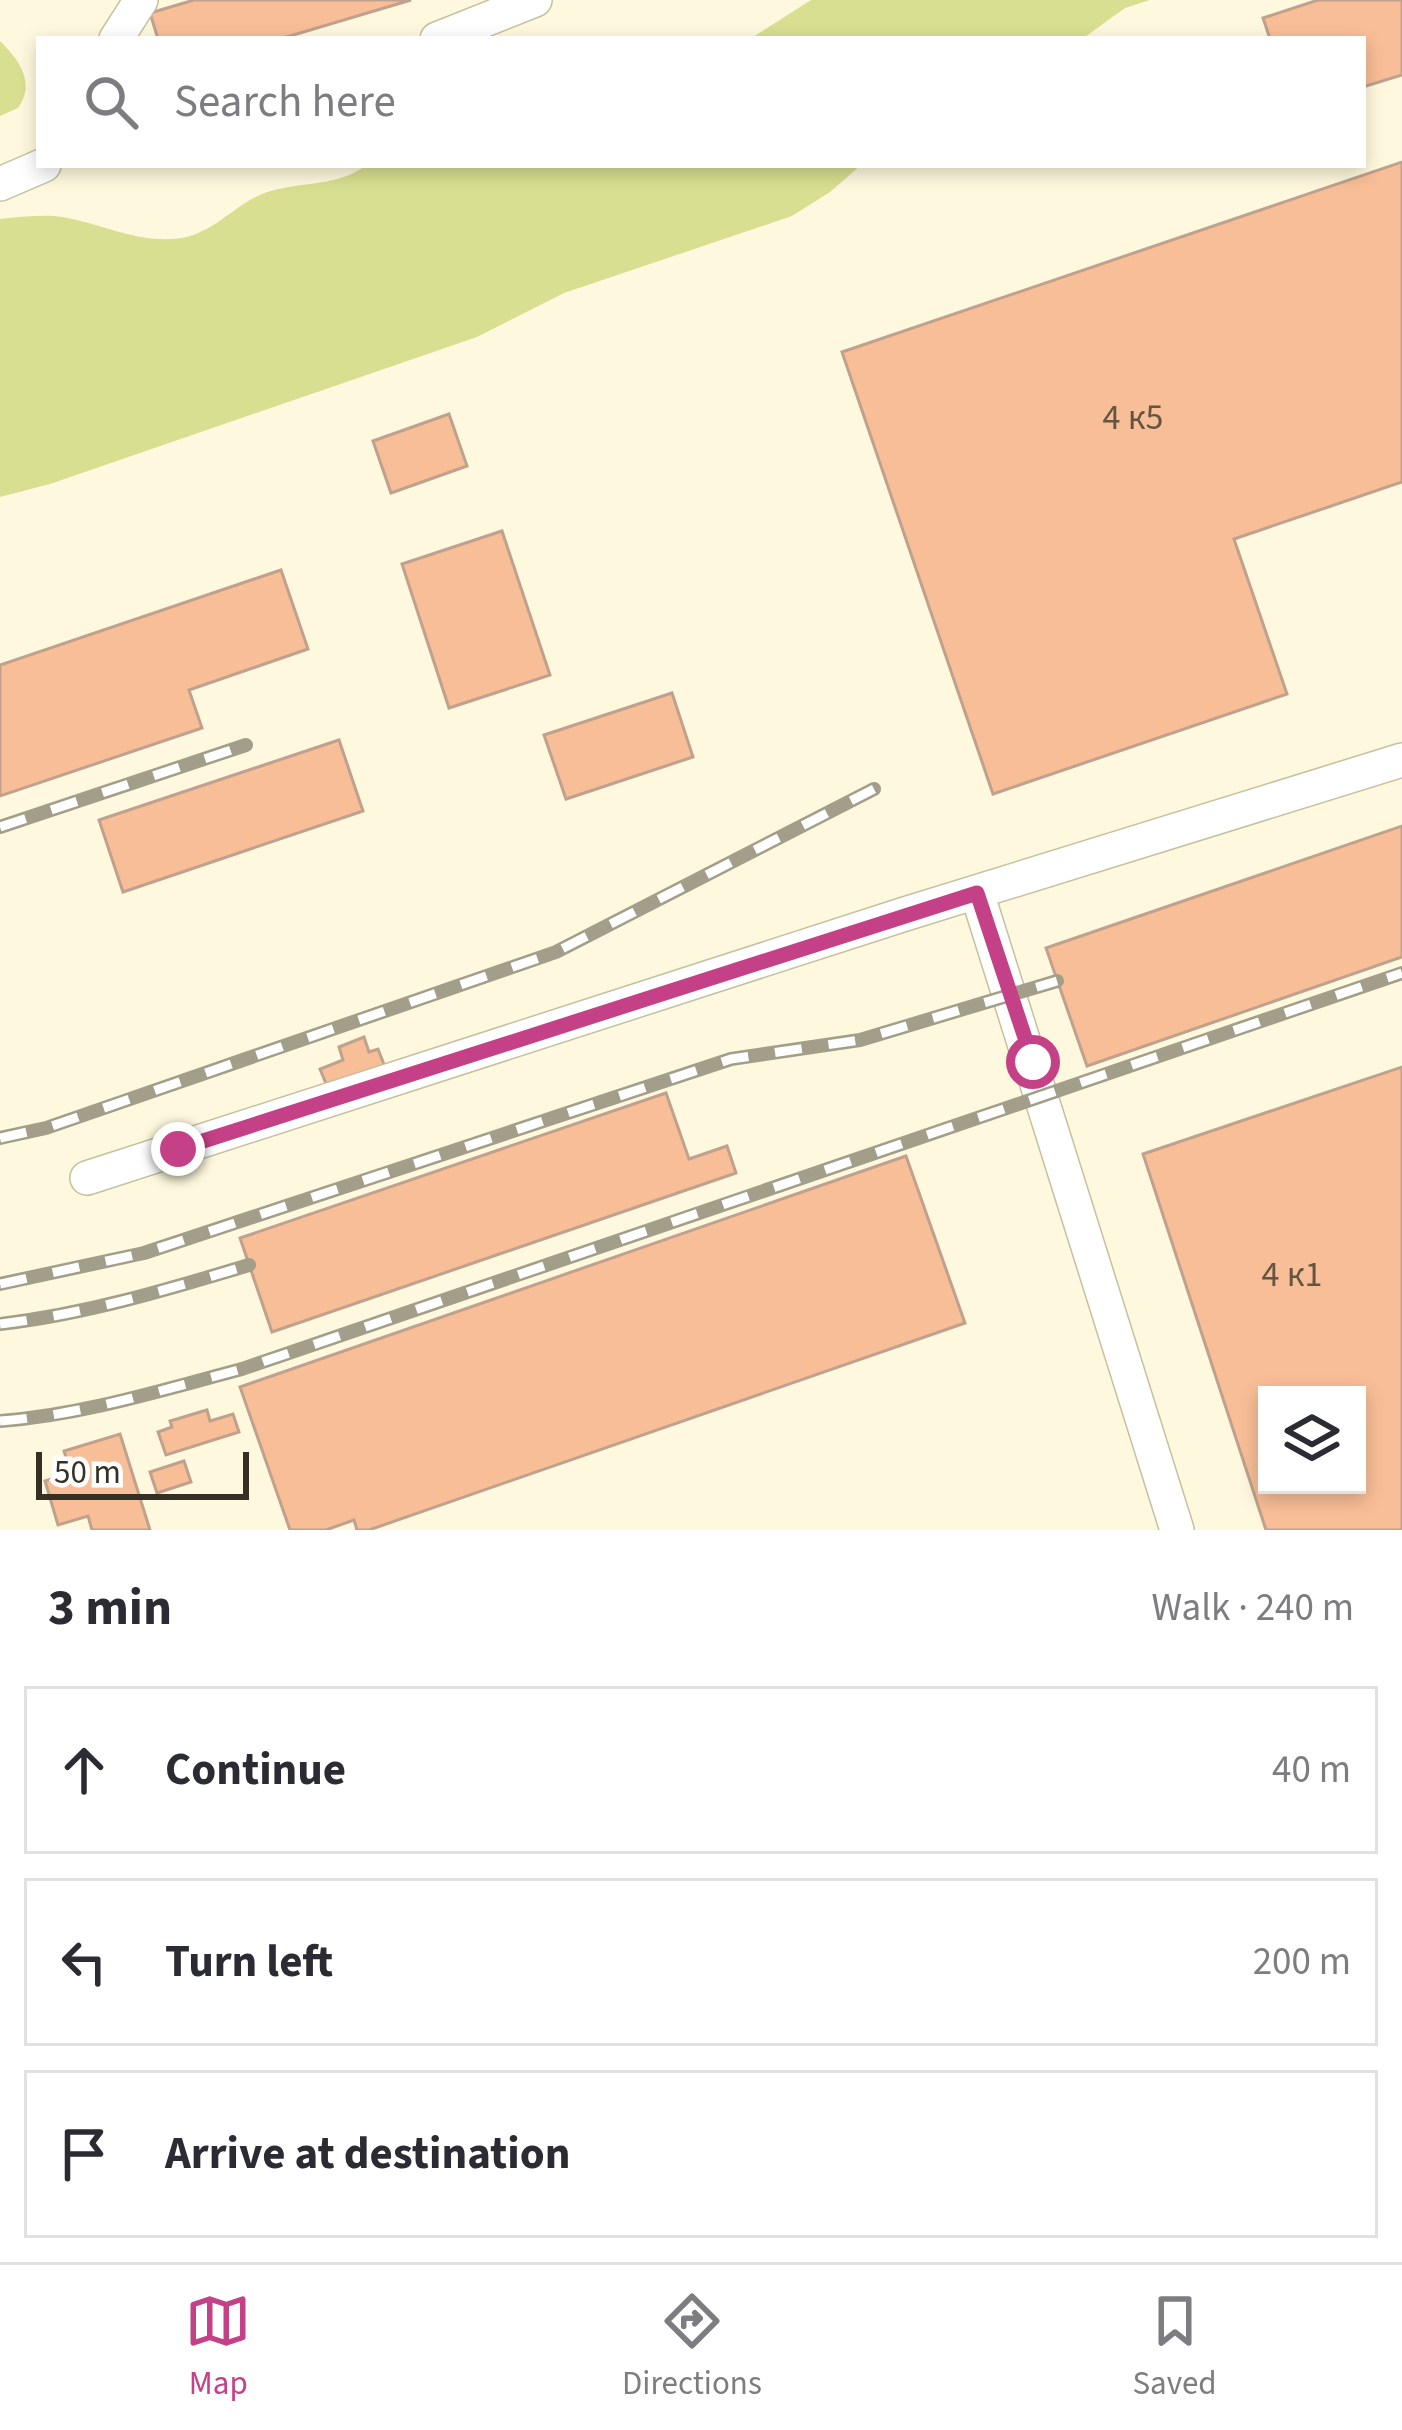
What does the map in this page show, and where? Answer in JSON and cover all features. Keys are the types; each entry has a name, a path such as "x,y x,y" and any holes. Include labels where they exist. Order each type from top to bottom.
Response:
{"street":[{"path":"444,36 535,0"},
{"path":"0,184 36,164"},
{"path":"87,1178 1402,760"},
{"path":"977,893 1177,1530"}],"green space":[{"path":"811,0 1150,0 1125,8 1086,36 755,36"},
{"path":"0,41 19,64 25,89 18,108 0,116"},
{"path":"362,168 858,168 792,216 564,293 477,337 0,497 0,219 55,216 149,238 182,238 206,229 259,195"}],"building":[{"path":"194,0 411,0 290,36 157,36 150,13"},
{"path":"1318,0 1402,0 1402,75 1366,86 1366,36 1269,36 1263,18"},
{"path":"1402,162 1402,482 1234,539 1287,694 993,794 842,352"},
{"path":"449,414 467,466 391,493 373,441"},
{"path":"502,531 550,675 449,708 402,564"},
{"path":"281,570 308,649 189,690 202,728 0,796 0,665"},
{"path":"672,693 693,757 566,799 544,735"},
{"path":"339,740 363,811 123,892 99,820"},
{"path":"1402,826 1402,957 1087,1066 1046,948"},
{"path":"364,1037 369,1052 378,1049 387,1072 330,1093 320,1069 343,1060 339,1047"},
{"path":"1402,1067 1402,1530 1266,1530 1143,1154"},
{"path":"666,1093 689,1159 727,1146 736,1173 272,1332 240,1238"},
{"path":"906,1156 965,1323 369,1530 357,1530 354,1520 326,1530 290,1530 240,1387"},
{"path":"207,1410 210,1421 233,1414 239,1432 166,1455 158,1432 172,1427 170,1421"},
{"path":"120,1434 150,1530 92,1530 88,1516 58,1525 45,1481 71,1473 64,1451"},
{"path":"184,1461 191,1482 157,1493 150,1472"}],"railway":[{"path":"0,827 246,745"},
{"path":"0,1138 46,1128 556,952 874,789"},
{"path":"0,1421 92,1407 242,1369 1402,973"},
{"path":"0,1284 144,1253 731,1059 860,1040 1057,981"},
{"path":"0,1324 95,1308 249,1265"}],"route":[{"path":"178,1149 977,893 1033,1062"}]}
